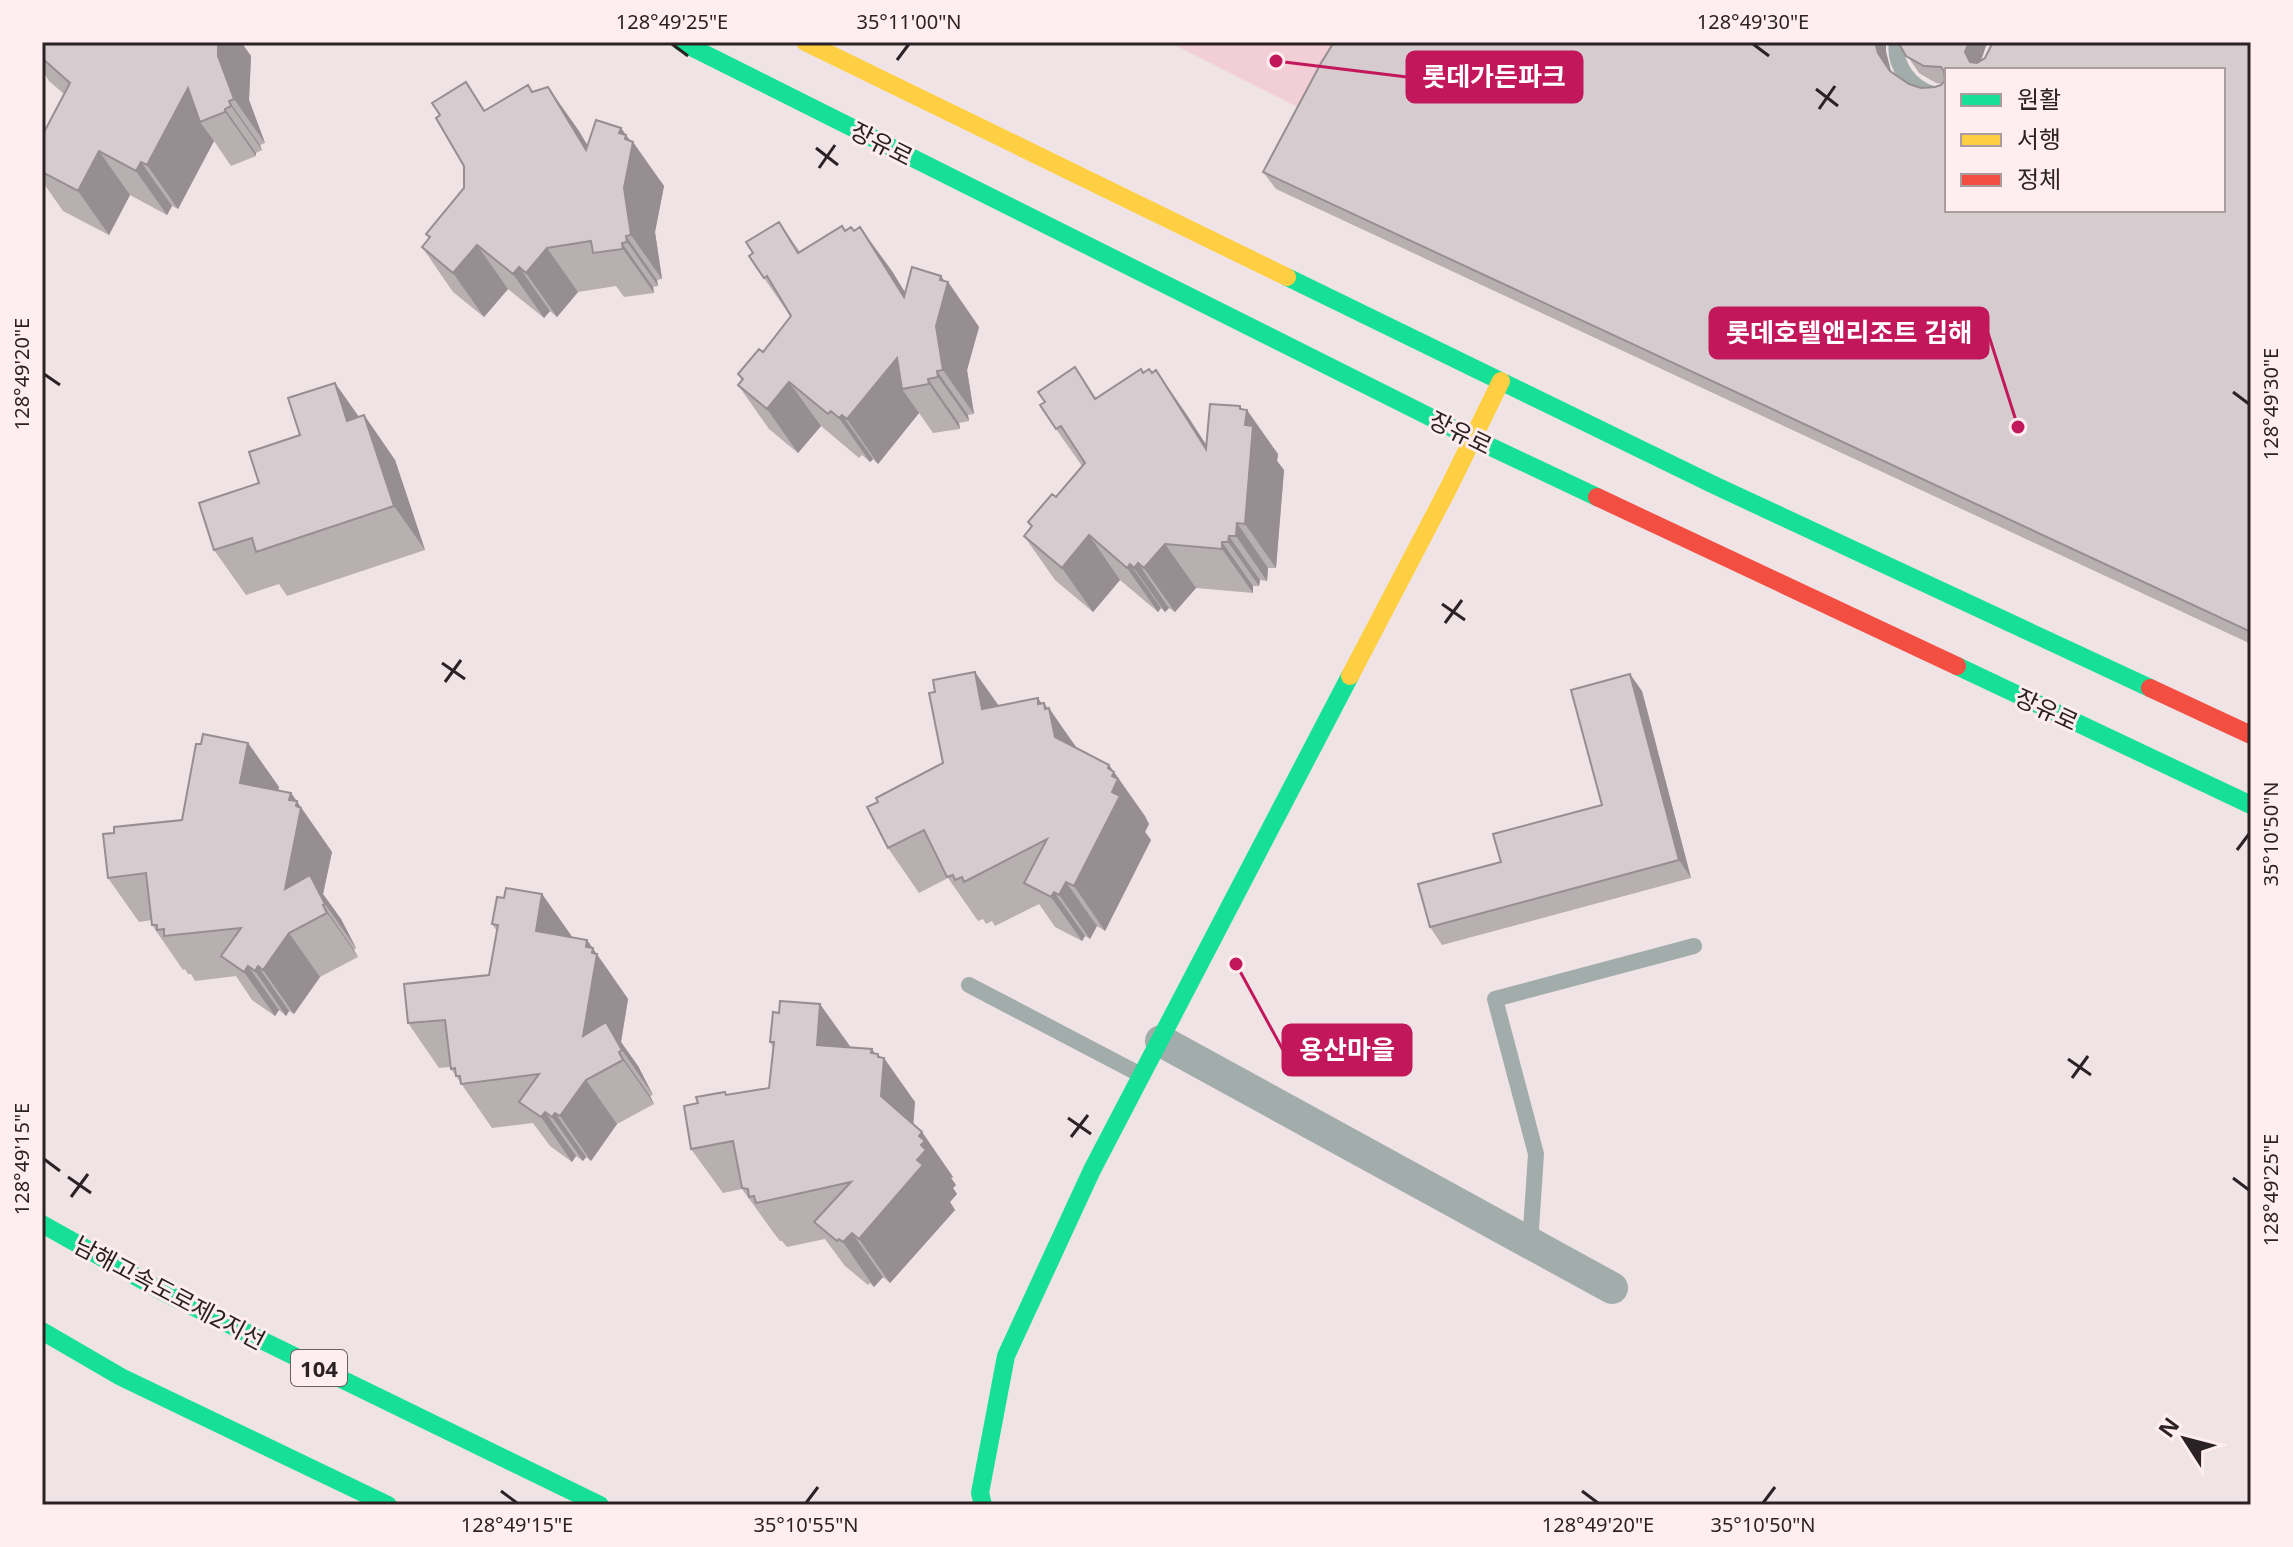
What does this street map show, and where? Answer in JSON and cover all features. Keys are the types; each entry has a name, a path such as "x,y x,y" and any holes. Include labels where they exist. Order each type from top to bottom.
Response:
{"main road":[{"name":"장유로","path":"681,42 1472,438 2251,805"},
{"path":"805,42 1714,485 2251,735"},
{"path":"981,1499 1006,1356 1092,1170 1448,489 1501,381"},
{"name":"남해고속도로제2지선","path":"42,1224 167,1294 600,1505"},
{"path":"42,1331 121,1377 388,1505"}],"street":[{"path":"1161,1041 1612,1288"}],"lane":[{"path":"1897,42 1895,51 1901,70 1915,84 1933,94 1945,94"},
{"path":"1530,1244 1536,1154 1495,999 1694,946"},
{"path":"969,985 1142,1075"}],"shaded area":[{"path":"1169,42 1357,42 1315,116"}],"building":[{"path":"42,42 218,42 218,56 234,99 229,101 231,106 225,112 200,122 188,88 147,165 141,162 136,171 99,151 78,191 42,172 42,136 70,83 42,58"},
{"path":"1334,42 1875,42 1890,71 1921,88 1941,85 1945,81 1944,71 1941,67 1924,66 1906,56 1898,42 1969,42 1965,52 1970,62 1977,63 1985,58 1993,42 2251,42 2251,632 1263,172"},
{"path":"466,82 484,111 528,85 532,92 548,87 586,150 596,120 621,128 619,133 633,142 624,188 631,235 626,236 627,242 622,243 623,249 593,253 591,241 547,248 526,273 519,267 513,274 477,245 453,273 422,247 430,237 426,234 464,188 464,166 436,118 440,115 432,103"},
{"path":"779,222 798,253 842,226 845,231 860,227 904,297 912,267 941,276 940,280 948,282 936,326 943,370 937,371 938,377 928,379 929,384 902,389 897,358 847,419 842,415 839,418 831,411 828,414 789,382 767,409 738,385 743,379 738,374 759,349 763,352 791,316 767,276 764,278 749,256 753,253 746,242"},
{"path":"1075,367 1095,399 1141,369 1143,373 1149,369 1152,373 1156,370 1206,449 1210,404 1240,406 1240,409 1247,410 1245,425 1253,426 1245,524 1237,523 1236,536 1229,536 1228,542 1222,542 1222,549 1165,544 1144,568 1138,563 1134,568 1130,564 1127,568 1089,535 1062,568 1024,536 1032,526 1028,522 1052,494 1056,497 1085,463 1061,426 1056,429 1040,405 1045,402 1038,392"},
{"path":"335,383 347,421 364,415 394,506 256,552 252,538 214,550 199,503 259,483 249,452 300,435 288,398"},
{"path":"975,672 982,709 1038,698 1038,704 1044,703 1045,709 1049,708 1055,737 1109,765 1108,768 1114,772 1112,776 1118,779 1112,792 1120,796 1074,886 1066,882 1059,895 1054,892 1051,897 1024,883 1047,839 964,882 962,877 955,880 953,875 947,877 924,830 888,848 867,807 878,802 876,798 943,763 929,693 935,692 933,680"},
{"path":"1630,674 1679,860 1430,927 1418,884 1501,862 1493,834 1602,805 1571,690"},
{"path":"203,734 248,743 240,783 291,793 289,800 297,801 296,806 301,808 285,889 310,875 327,913 289,933 263,970 258,966 255,971 248,966 244,972 221,956 241,928 164,936 164,929 157,930 157,925 152,925 146,873 108,878 103,834 114,833 114,827 182,820 196,744 201,744"},
{"path":"506,888 542,894 536,931 587,940 586,947 593,948 592,953 597,954 583,1036 606,1022 622,1050 619,1052 623,1060 586,1080 560,1116 555,1113 552,1117 545,1112 541,1117 519,1102 539,1074 461,1084 455,1068 451,1069 445,1020 408,1023 404,984 489,975 498,925 492,924 497,897 504,898"},
{"path":"780,1001 820,1004 817,1045 872,1049 871,1053 884,1058 881,1096 922,1132 919,1136 925,1141 921,1145 926,1150 917,1160 923,1165 859,1239 852,1233 843,1242 837,1241 814,1222 851,1182 756,1203 754,1196 749,1197 748,1189 742,1188 733,1141 691,1149 684,1106 698,1103 696,1097 769,1088 774,1042 770,1042 773,1012 779,1013"}],"traffic: fast":[{"path":"681,42 1472,438 1597,497"},
{"path":"1287,277 1714,485 2150,688"},
{"path":"1957,666 2251,805"},
{"path":"983,1505 980,1493 1006,1356 1092,1170 1350,676"},
{"path":"42,1224 167,1294 600,1505"},
{"path":"42,1331 121,1377 388,1505"}],"traffic: slow":[{"path":"805,42 1287,277"},
{"path":"1350,676 1501,381"}],"traffic: jam":[{"path":"1597,497 1957,666"},
{"path":"2150,688 2251,735"}],"place":[{"name":"롯데가든파크","path":"1276,61"},
{"name":"롯데호텔앤리조트 김해","path":"2018,427"},
{"name":"용산마을","path":"1236,964"}]}
